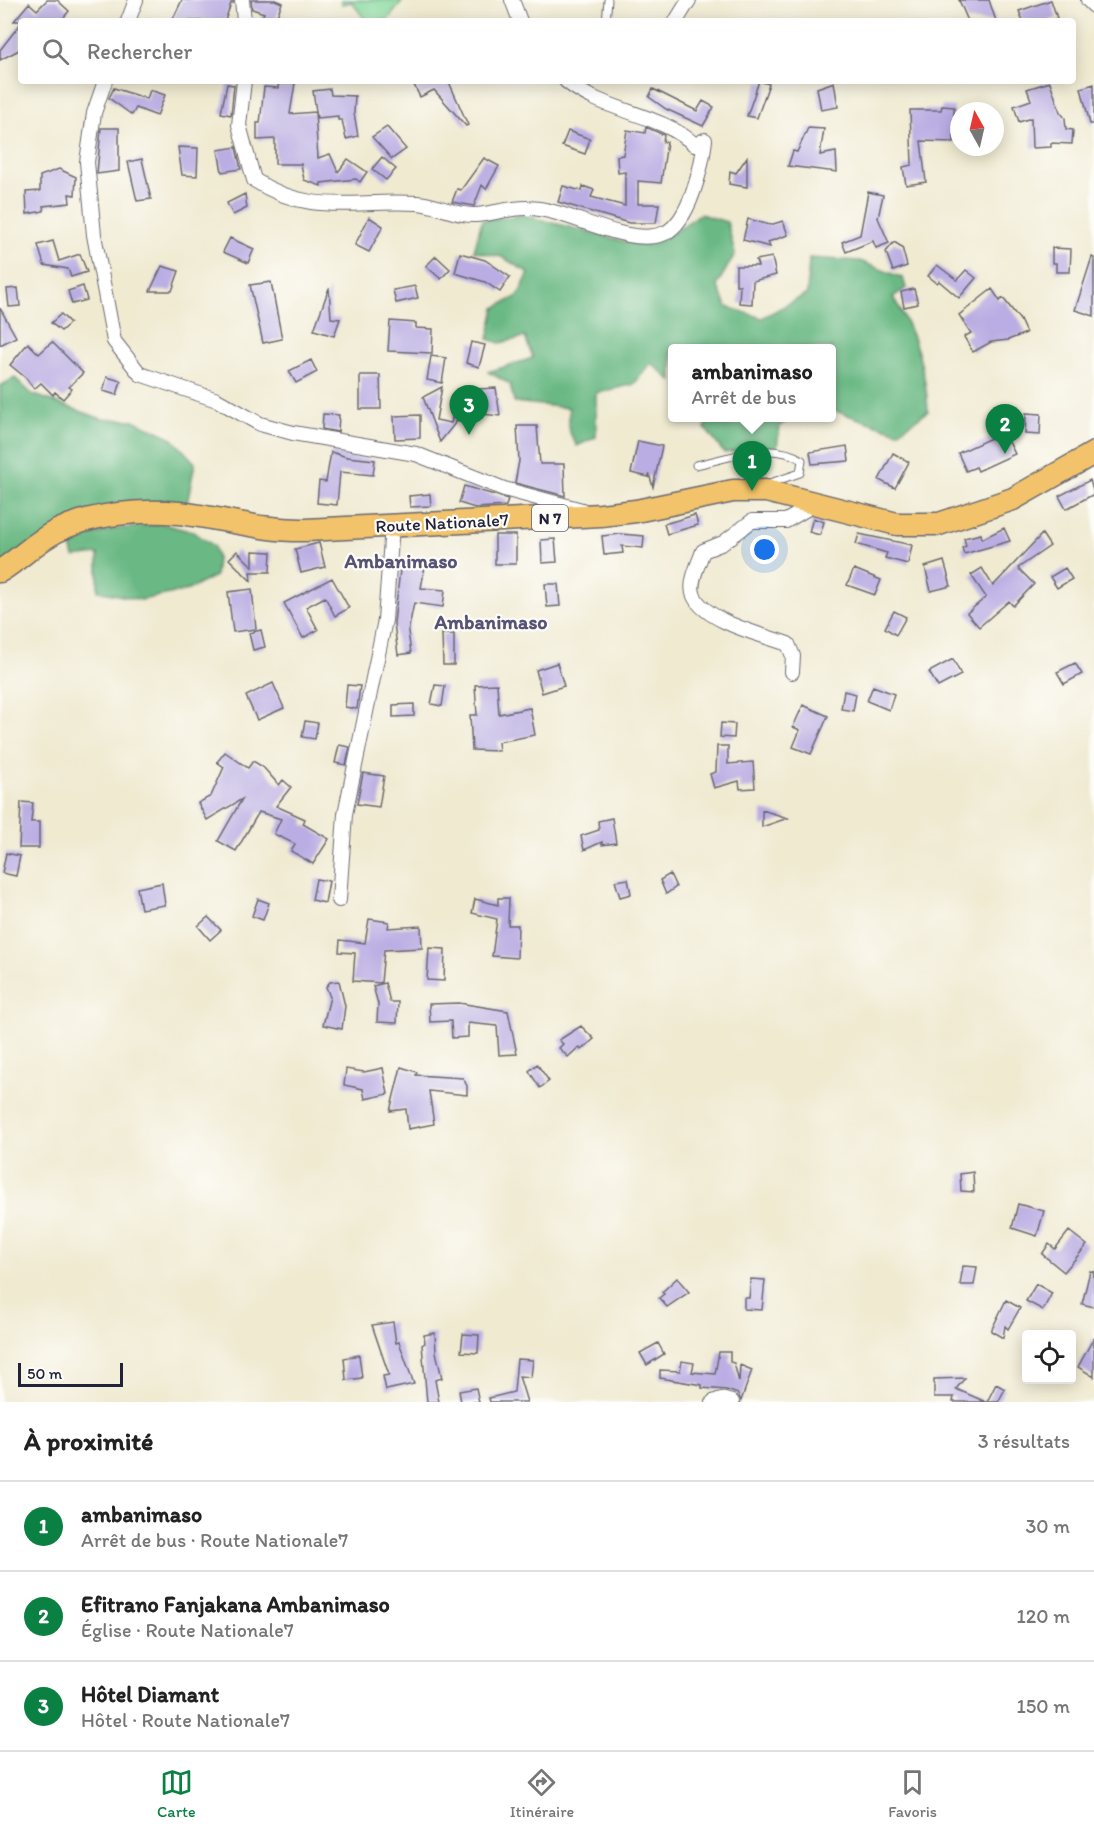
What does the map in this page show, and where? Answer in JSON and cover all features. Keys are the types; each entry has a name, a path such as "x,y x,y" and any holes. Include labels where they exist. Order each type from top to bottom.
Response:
{"main road":[{"name":"Route Nationale7","path":"0,571 54,532 99,518 178,513 274,530 392,526 601,515 636,511 734,491 766,491 897,524 939,524 1013,499 1094,453"}],"street":[{"path":"129,18 136,0"},
{"path":"242,0 244,18"},
{"path":"512,0 519,18"},
{"path":"678,18 689,0"},
{"path":"1088,0 1094,6"},
{"path":"104,84 94,113 87,162 94,235 114,341 140,374 216,400 271,427 293,433 416,454 504,489 601,515"},
{"path":"244,84 239,125 248,166 254,180 286,198 349,205 417,203 474,215 528,208 553,211 638,237 667,232 680,221 694,191 705,140 695,144 682,133 623,107 587,96 570,84"},
{"path":"792,672 793,656 788,644 713,617 694,597 692,586 704,551 723,543 752,521 786,521 815,504"},
{"path":"339,900 345,814 385,620 392,526"},
{"path":"713,1402 721,1399 732,1402"}],"lane":[{"path":"606,18 608,0"},
{"path":"696,465 738,454 766,452 793,454 802,460 800,473 773,482 766,491"}],"green space":[{"path":"341,0 403,0 389,18 364,18 352,2 342,4"},
{"path":"700,214 727,222 735,254 717,285 727,307 762,318 807,294 809,258 860,261 903,278 906,288 893,297 918,352 925,381 928,411 898,432 836,411 836,344 668,344 668,378 651,363 634,384 596,393 596,437 577,446 569,431 569,408 514,402 510,384 488,372 533,358 525,337 500,343 488,339 495,308 518,296 529,273 502,257 474,251 482,220 523,215 642,246 664,239"},
{"path":"15,378 32,394 102,419 133,420 171,437 195,463 186,509 113,509 0,570 0,386"},
{"path":"706,422 786,422 780,425 777,447 724,453 705,428"},
{"path":"163,524 193,532 214,546 217,559 215,576 188,590 141,600 98,591 98,554 74,557 70,542 115,529"}],"building":[{"path":"47,0 57,0 69,11 63,18 18,18 18,21 14,21 29,3 37,10"},
{"path":"182,0 233,0 226,18 173,18"},
{"path":"251,0 275,0 282,3 276,18 262,18 264,13 252,9"},
{"path":"959,0 989,0 995,18 967,18"},
{"path":"1051,0 1057,18 1022,18 1019,11"},
{"path":"18,27 18,51 0,60 0,50"},
{"path":"227,84 234,85 231,115 221,113"},
{"path":"279,84 295,84 290,114 315,112 318,158 330,154 338,172 348,159 367,172 360,182 356,179 321,183 321,186 304,180 301,164 275,164 275,139 257,140 257,123 260,123 264,87 278,88"},
{"path":"414,84 450,84 468,125 466,126 434,90 420,97"},
{"path":"758,84 769,84 757,118 747,116"},
{"path":"834,84 838,107 821,110 817,88"},
{"path":"1051,84 1060,112 1065,118 1066,129 1073,130 1072,144 1051,143 1051,147 1032,148 1031,118 1019,122 1014,106 1031,100 1027,89"},
{"path":"1094,84 1094,124 1090,124 1081,88"},
{"path":"114,88 147,99 150,90 165,95 157,116 136,108 132,115 109,98"},
{"path":"330,89 331,95 355,96 354,113 358,136 346,139 342,120 338,120 338,116 317,118 313,91"},
{"path":"653,89 697,111 703,101 714,107 703,126 666,109 649,97"},
{"path":"942,106 950,107 950,142 921,141 926,182 906,185 903,167 912,165 910,110 941,110"},
{"path":"387,127 406,149 392,159 372,137"},
{"path":"646,127 664,135 663,142 667,142 661,183 638,181 638,204 659,204 656,223 629,223 558,202 563,186 582,191 583,186 594,190 591,197 625,206 625,172 618,173 617,156 623,155 627,130 645,133"},
{"path":"101,128 119,128 119,171 97,174"},
{"path":"808,128 824,129 820,155 836,152 837,172 788,166 793,151 797,152"},
{"path":"568,131 590,139 585,154 562,146"},
{"path":"178,147 198,148 197,176 182,175"},
{"path":"236,147 241,169 222,172 218,150"},
{"path":"382,157 396,169 386,180 372,169"},
{"path":"747,157 747,187 729,184 730,171 736,173"},
{"path":"484,158 499,166 486,189 482,185 474,206 452,202 457,189 461,190"},
{"path":"142,159 151,199 137,201 128,162"},
{"path":"59,169 76,177 75,195 69,194 70,203 43,206 44,211 27,214 26,192 40,191 40,176"},
{"path":"868,192 883,195 878,218 889,243 876,248 873,241 846,252 842,242 860,235"},
{"path":"245,194 247,208 233,215 227,203"},
{"path":"369,217 383,226 369,252 355,245"},
{"path":"748,219 770,225 783,221 788,235 768,242 770,247 743,240"},
{"path":"230,238 254,249 248,263 223,252"},
{"path":"53,241 59,261 80,254 87,272 71,277 68,269 44,265 38,245"},
{"path":"894,242 902,247 907,266 893,271 886,252"},
{"path":"1052,248 1071,249 1070,272 1056,272 1056,263 1052,263"},
{"path":"460,253 485,260 510,277 500,292 485,282 455,273"},
{"path":"436,256 450,269 441,279 426,266"},
{"path":"772,257 776,275 753,281 752,304 739,303 740,285 736,285 736,266 758,266 756,260"},
{"path":"1092,257 1094,258 1094,316 1075,310"},
{"path":"937,265 957,280 966,270 976,278 959,298 939,281 937,283 928,276"},
{"path":"162,266 179,271 172,291 150,291"},
{"path":"271,282 282,339 263,343 250,285"},
{"path":"83,286 87,300 72,304 68,291"},
{"path":"415,286 418,298 396,303 393,290"},
{"path":"18,288 20,306 9,307 7,289"},
{"path":"329,288 331,318 340,319 334,336 314,330"},
{"path":"914,289 918,304 904,307 901,292"},
{"path":"992,289 1000,301 1003,298 1020,320 1026,333 1008,340 991,342 973,352 964,337 971,333 959,315"},
{"path":"0,308 16,337 0,345"},
{"path":"61,314 70,323 61,331 51,323"},
{"path":"390,321 416,323 416,328 433,329 432,353 388,351"},
{"path":"52,342 83,373 69,387 72,389 63,399 55,392 53,395 41,383 34,389 26,378 10,365 28,343 39,354"},
{"path":"471,342 485,345 479,367 466,363"},
{"path":"431,356 446,358 442,383 427,380"},
{"path":"311,360 317,372 296,383 289,371"},
{"path":"360,375 380,375 381,409 360,409"},
{"path":"107,377 121,381 117,395 103,391"},
{"path":"442,387 436,420 451,423 458,393 478,389 496,388 500,416 464,412 440,442 423,397"},
{"path":"1026,413 1041,414 1040,435 1025,434"},
{"path":"323,414 339,415 338,432 322,429"},
{"path":"420,415 420,438 395,439 394,416"},
{"path":"517,426 537,426 540,464 564,464 565,496 515,483 519,461"},
{"path":"1004,432 1015,454 978,471 976,467 966,471 958,453"},
{"path":"638,441 662,446 653,487 649,474 649,477 631,473"},
{"path":"847,446 849,461 812,464 810,452"},
{"path":"331,452 347,457 375,460 373,475 340,472 337,505 317,503 319,481 326,482"},
{"path":"893,453 909,462 895,488 879,480"},
{"path":"1090,480 1094,494 1066,509 1059,496"},
{"path":"464,486 508,499 506,506 475,508 459,503"},
{"path":"430,494 431,506 410,507 409,496"},
{"path":"695,515 698,525 667,534 664,524"},
{"path":"813,518 824,522 820,535 809,532"},
{"path":"1004,528 1010,541 964,554 962,548 966,546 964,538 981,534 982,539"},
{"path":"621,534 644,536 643,548 622,546 623,553 604,555 602,536"},
{"path":"859,534 912,545 908,564 885,558 887,553 856,544"},
{"path":"1042,534 1050,546 1018,568 1034,584 1013,606 1009,601 979,627 967,613 986,597 971,575 982,568 993,586"},
{"path":"495,535 516,535 516,564 495,564"},
{"path":"555,539 557,562 542,563 541,540"},
{"path":"319,543 325,567 301,573 295,549"},
{"path":"237,551 253,567 253,551 271,552 270,572 250,572 251,581 229,559"},
{"path":"401,561 425,566 421,588 445,590 443,607 414,603 408,632 411,653 398,655 394,623"},
{"path":"944,561 951,586 931,591 925,567"},
{"path":"1065,568 1072,579 1057,588 1050,577"},
{"path":"854,569 881,580 875,595 847,585"},
{"path":"332,578 349,608 335,616 325,597 306,607 318,630 303,638 284,603"},
{"path":"545,584 558,584 560,606 547,607"},
{"path":"252,589 256,629 233,632 228,592"},
{"path":"894,611 906,617 896,635 885,628"},
{"path":"261,630 265,647 253,650 249,633"},
{"path":"442,634 454,634 454,665 443,665"},
{"path":"953,659 961,675 938,687 929,672"},
{"path":"557,663 564,686 542,693 536,670"},
{"path":"1075,663 1082,674 1064,684 1057,672"},
{"path":"273,683 284,708 257,720 246,696"},
{"path":"497,684 499,714 530,708 535,735 498,742 499,751 472,750 470,715 477,715 475,685"},
{"path":"347,685 360,686 357,709 345,707"},
{"path":"435,685 445,686 442,706 431,704"},
{"path":"873,686 894,694 889,710 867,701"},
{"path":"844,691 856,694 853,711 841,709"},
{"path":"414,704 414,716 393,717 393,705"},
{"path":"803,705 828,716 811,754 793,747 800,730 793,727"},
{"path":"305,721 318,723 315,739 302,737"},
{"path":"721,723 735,724 734,738 720,737"},
{"path":"339,745 350,747 346,765 335,763"},
{"path":"717,746 728,746 728,764 753,762 755,788 740,789 739,781 714,788 710,774 716,772"},
{"path":"225,752 248,768 253,761 263,767 279,785 283,780 291,787 276,806 305,819 303,824 329,839 313,864 291,851 295,844 274,834 281,819 259,812 236,851 218,841 242,799 207,820 198,803 211,796 224,767 217,762"},
{"path":"363,773 384,776 379,807 357,804"},
{"path":"21,802 33,803 31,822 39,822 39,848 19,848"},
{"path":"762,810 788,818 762,827"},
{"path":"612,818 616,843 602,845 602,842 584,850 581,836 599,830 598,821"},
{"path":"6,853 20,856 16,876 2,873"},
{"path":"670,874 676,887 666,894 660,880"},
{"path":"316,879 329,881 325,903 312,900"},
{"path":"628,879 631,894 620,897 615,881"},
{"path":"162,883 165,905 141,909 137,888"},
{"path":"498,898 509,898 508,925 518,925 517,958 492,956 497,919 472,913 475,899 498,905"},
{"path":"258,899 269,903 263,920 252,916"},
{"path":"208,917 221,930 210,940 198,926"},
{"path":"369,919 389,922 388,928 421,926 422,948 384,950 381,983 353,981 355,953 339,952 340,940 365,943"},
{"path":"429,948 445,949 444,981 427,980"},
{"path":"339,981 345,1006 342,1029 323,1025 330,997 326,987 330,982"},
{"path":"385,983 390,1002 398,1002 397,1023 377,1022 378,1004 373,986"},
{"path":"459,1003 508,1011 517,1054 499,1055 497,1026 468,1023 468,1037 452,1038 451,1021 430,1022 429,1004"},
{"path":"581,1026 594,1039 581,1050 579,1047 568,1057 559,1048 563,1044 559,1040"},
{"path":"537,1064 549,1081 540,1088 529,1071"},
{"path":"401,1067 417,1072 416,1075 463,1078 467,1086 467,1095 429,1091 434,1124 408,1129 406,1109 390,1111"},
{"path":"383,1068 388,1094 365,1099 363,1089 344,1085 346,1069 364,1072"},
{"path":"973,1172 974,1192 961,1191 960,1174"},
{"path":"1018,1204 1044,1211 1037,1236 1012,1228"},
{"path":"1069,1231 1087,1245 1064,1272 1042,1254 1049,1244 1055,1249"},
{"path":"963,1266 977,1267 974,1285 960,1285"},
{"path":"1090,1271 1094,1272 1094,1307 1082,1304"},
{"path":"677,1278 689,1292 667,1307 659,1298"},
{"path":"751,1279 765,1280 762,1310 744,1309 744,1298 749,1298"},
{"path":"1036,1284 1052,1293 1043,1310 1026,1301"},
{"path":"1006,1300 1020,1308 1008,1329 1005,1326 1003,1338 991,1331"},
{"path":"393,1322 396,1343 399,1342 414,1384 386,1390 383,1376 389,1375 372,1325"},
{"path":"435,1333 436,1352 442,1378 435,1380 439,1402 427,1402 422,1345 425,1343 424,1335"},
{"path":"463,1334 479,1335 478,1353 461,1352"},
{"path":"1094,1337 1094,1377 1078,1367"},
{"path":"658,1343 664,1354 647,1365 640,1353"},
{"path":"719,1352 730,1352 730,1362 734,1363 739,1382 740,1365 752,1370 741,1401 738,1394 727,1390 702,1388 702,1385 660,1378 660,1370 680,1371 682,1361 694,1363 692,1372 715,1374"},
{"path":"359,1355 362,1378 346,1380 344,1358"},
{"path":"517,1359 533,1360 531,1377 519,1376 527,1402 490,1402 489,1398 514,1392"},
{"path":"965,1378 956,1389 986,1402 953,1402 954,1397 934,1397 934,1379"},
{"path":"996,1384 1005,1389 998,1402 987,1402"},
{"path":"476,1388 479,1402 461,1402 459,1391"}],"place":[{"name":"Hôtel Diamant","path":"469,435"},
{"name":"Efitrano Fanjakana Ambanimaso","path":"1005,454"},
{"name":"ambanimaso","path":"752,491"}],"district":[{"name":"Ambanimaso","path":"401,561"},
{"name":"Ambanimaso","path":"491,622"}]}
